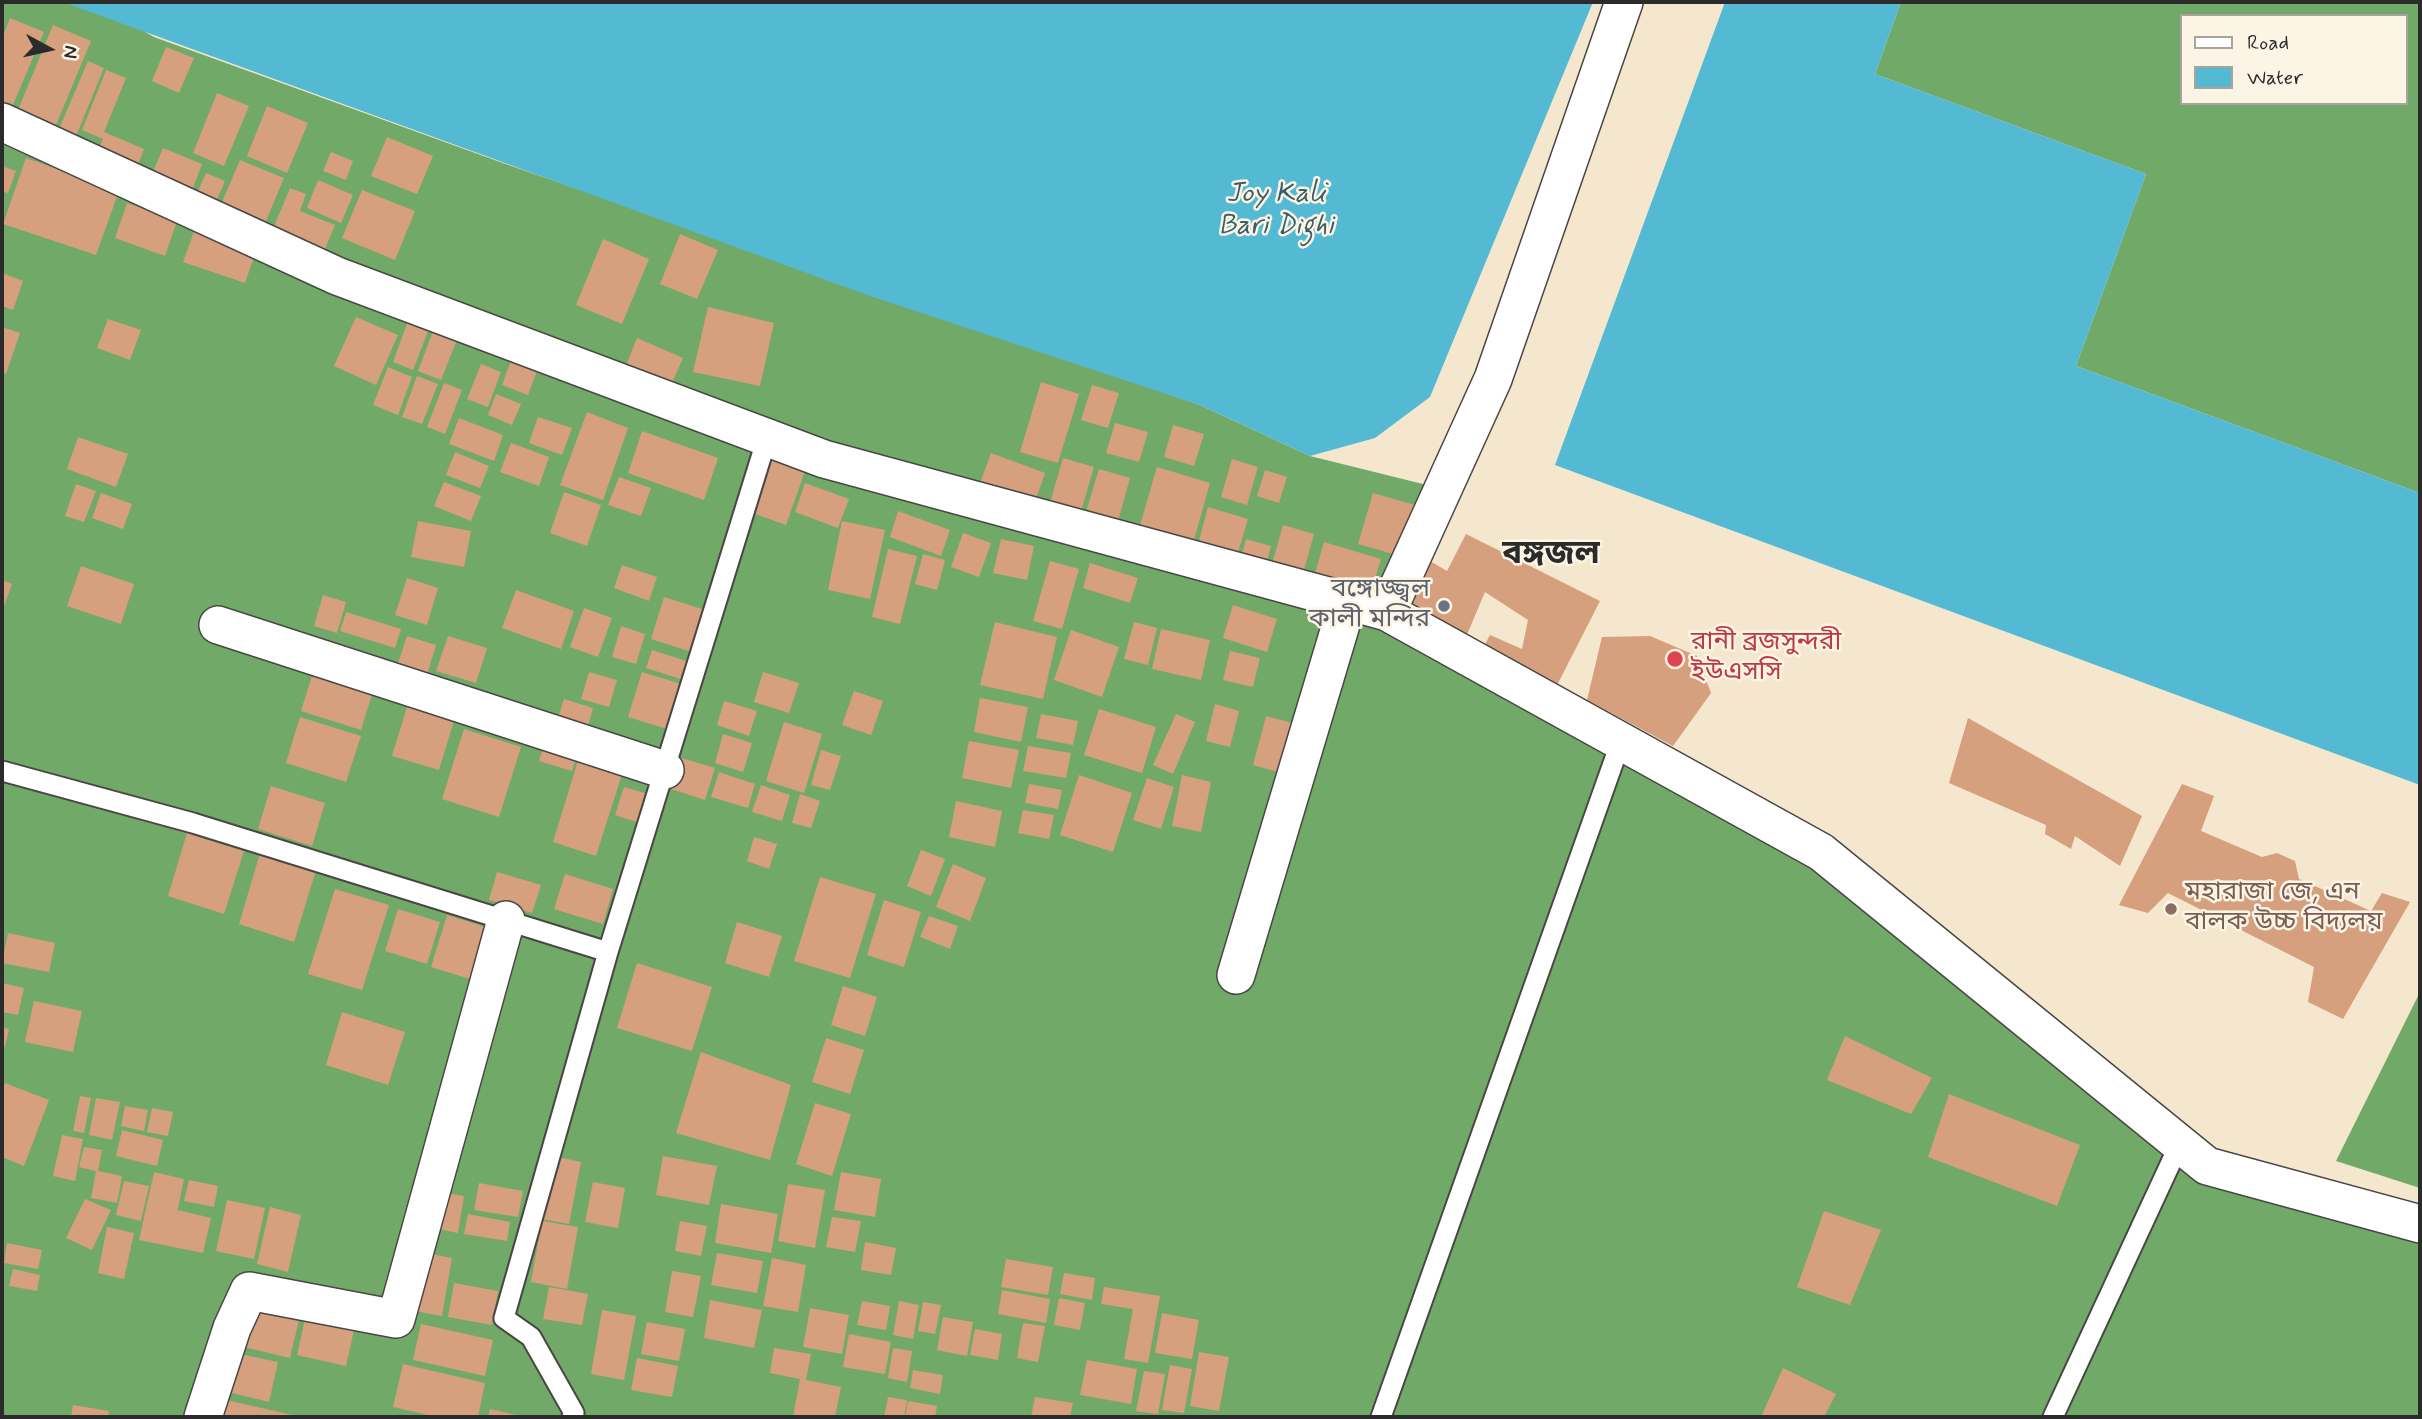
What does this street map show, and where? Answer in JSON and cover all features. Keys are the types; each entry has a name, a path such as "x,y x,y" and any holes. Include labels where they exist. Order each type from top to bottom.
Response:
{"street":[{"path":"1387,612 1493,379 1624,2"},
{"path":"2,122 337,276 824,459 1387,612 1821,852 2207,1166 2420,1224"},
{"path":"1236,975 1348,601"},
{"path":"218,625 664,770"},
{"path":"203,1417 232,1328 249,1291 396,1319 506,920"}],"lane":[{"path":"572,1417 574,1413 531,1338 504,1318 608,952 767,438"},
{"path":"1381,1417 1622,741"},
{"path":"2,771 193,823 608,952"},
{"path":"2053,1417 2180,1143"}],"green space":[{"path":"2,2 92,2 154,37 503,163 1200,405 1310,456 1443,489 1387,611 1821,852 2180,1143 2420,1224 2420,1417 2,1417"},
{"path":"1901,2 2420,2 2420,493 2076,366 2146,174 1875,74"},
{"path":"2420,992 2420,1188 2336,1161"}],"water":[{"name":"Joy Kali Bari Dighi","path":"63,2 1593,2 1430,397 1375,438 1310,456 1200,405 870,296"},
{"path":"1725,2 1901,2 1875,74 2146,174 2076,366 2420,493 2420,785 1555,465"}],"building":[{"path":"10,18 44,32 12,107 2,103 2,39"},
{"path":"53,25 91,41 56,125 18,110"},
{"path":"166,47 194,58 179,93 152,81"},
{"path":"88,61 104,68 76,136 59,129"},
{"path":"106,70 126,78 104,132 144,149 135,173 95,157 103,139 82,130"},
{"path":"217,93 249,106 224,166 193,153"},
{"path":"267,106 308,123 287,173 247,156"},
{"path":"387,137 433,156 417,194 371,176"},
{"path":"163,148 202,164 190,196 150,179"},
{"path":"331,152 353,161 346,180 323,171"},
{"path":"26,158 119,191 96,255 3,224"},
{"path":"240,160 284,178 266,221 222,202"},
{"path":"2,166 16,171 8,193 2,191"},
{"path":"206,173 225,181 215,204 196,196"},
{"path":"318,180 353,195 341,223 307,208"},
{"path":"290,188 306,194 300,211 335,225 324,251 273,229"},
{"path":"362,190 415,211 395,260 342,238"},
{"path":"127,203 177,221 165,256 115,238"},
{"path":"195,229 256,251 245,283 183,262"},
{"path":"680,234 718,250 697,299 660,284"},
{"path":"603,239 649,259 622,324 576,305"},
{"path":"2,273 23,281 13,310 2,306"},
{"path":"708,307 774,323 760,386 693,372"},
{"path":"356,317 398,335 376,385 334,366"},
{"path":"409,318 430,326 413,370 393,362"},
{"path":"108,319 141,330 130,360 97,348"},
{"path":"436,323 460,332 441,380 418,371"},
{"path":"2,327 20,333 6,374 2,372"},
{"path":"637,338 683,358 668,392 623,373"},
{"path":"512,358 538,368 528,395 502,385"},
{"path":"481,364 501,372 488,407 467,399"},
{"path":"388,367 412,377 398,415 373,405"},
{"path":"417,376 438,384 422,424 402,417"},
{"path":"1041,382 1079,394 1058,463 1020,452"},
{"path":"444,383 462,390 445,434 427,427"},
{"path":"1092,385 1119,393 1108,428 1081,420"},
{"path":"496,394 521,404 512,425 488,415"},
{"path":"587,412 628,428 603,500 560,485"},
{"path":"538,417 572,428 562,455 529,443"},
{"path":"459,418 503,435 494,461 449,444"},
{"path":"1115,423 1148,432 1139,462 1106,453"},
{"path":"1173,425 1204,434 1194,466 1164,457"},
{"path":"642,431 718,458 704,500 628,473"},
{"path":"78,437 128,454 116,487 67,469"},
{"path":"511,443 549,457 539,486 500,472"},
{"path":"455,452 489,466 480,488 446,475"},
{"path":"991,453 1045,473 1034,505 979,486"},
{"path":"766,457 805,471 786,525 747,511"},
{"path":"1063,458 1094,467 1078,522 1047,513"},
{"path":"1232,459 1258,467 1247,505 1221,497"},
{"path":"1157,467 1210,483 1192,547 1138,532"},
{"path":"1099,469 1130,478 1115,532 1083,522"},
{"path":"1265,470 1287,477 1279,503 1257,496"},
{"path":"619,477 651,488 641,516 608,505"},
{"path":"444,482 481,496 471,521 434,506"},
{"path":"805,483 849,499 838,528 795,512"},
{"path":"76,484 96,491 84,522 65,516"},
{"path":"564,492 601,505 587,546 550,533"},
{"path":"101,493 132,504 123,529 92,518"},
{"path":"1373,493 1415,505 1400,556 1358,544"},
{"path":"1208,507 1248,519 1236,559 1197,548"},
{"path":"898,511 950,530 941,556 890,537"},
{"path":"418,521 471,531 464,567 411,557"},
{"path":"842,521 885,530 870,599 828,590"},
{"path":"1283,525 1314,534 1299,588 1268,579"},
{"path":"963,533 991,543 979,577 951,567"},
{"path":"1466,534 1600,601 1551,697 1476,661 1490,635 1522,649 1528,620 1485,592 1460,651 1403,620 1430,561 1447,571"},
{"path":"1001,539 1034,546 1027,580 993,573"},
{"path":"1246,539 1271,546 1264,573 1239,565"},
{"path":"1324,542 1381,559 1367,604 1311,587"},
{"path":"888,549 917,556 900,624 872,617"},
{"path":"923,554 945,560 937,590 915,584"},
{"path":"1050,561 1079,569 1062,629 1033,621"},
{"path":"1090,563 1138,578 1130,603 1083,588"},
{"path":"622,565 657,577 649,601 614,588"},
{"path":"81,566 134,584 121,624 67,606"},
{"path":"407,578 438,588 427,625 395,615"},
{"path":"2,580 12,584 2,612"},
{"path":"516,590 574,611 561,649 502,628"},
{"path":"323,595 346,602 337,633 314,626"},
{"path":"664,597 708,611 695,653 651,639"},
{"path":"1233,605 1277,619 1267,652 1223,638"},
{"path":"584,608 612,618 598,657 570,647"},
{"path":"346,612 401,629 395,648 340,631"},
{"path":"995,622 1057,637 1043,699 980,685"},
{"path":"1134,622 1157,628 1148,665 1124,659"},
{"path":"621,626 645,634 636,664 612,657"},
{"path":"1161,629 1210,640 1201,680 1152,669"},
{"path":"1071,630 1119,647 1102,697 1054,680"},
{"path":"407,636 436,645 427,675 397,666"},
{"path":"448,636 487,648 476,683 436,671"},
{"path":"1650,636 1697,656 1711,693 1673,746 1587,700 1602,637"},
{"path":"652,650 696,664 690,682 646,668"},
{"path":"1230,651 1260,658 1253,687 1223,680"},
{"path":"315,666 375,685 361,730 301,711"},
{"path":"589,672 617,680 609,707 581,699"},
{"path":"642,672 681,684 667,729 628,717"},
{"path":"763,672 799,683 789,713 754,702"},
{"path":"854,691 883,701 871,735 842,725"},
{"path":"980,698 1028,707 1021,742 974,732"},
{"path":"564,699 593,708 587,730 557,721"},
{"path":"409,700 456,714 439,770 392,756"},
{"path":"724,701 757,711 749,736 717,725"},
{"path":"1215,704 1239,711 1230,747 1206,741"},
{"path":"1099,709 1156,727 1142,773 1084,755"},
{"path":"1041,714 1078,721 1073,745 1036,738"},
{"path":"1176,714 1195,722 1173,774 1153,765"},
{"path":"1266,716 1304,726 1292,776 1253,765"},
{"path":"300,717 361,736 346,782 286,763"},
{"path":"1968,718 2142,816 2120,866 2075,836 2071,849 2045,834 2046,825 1949,783"},
{"path":"784,722 822,734 804,793 766,781"},
{"path":"464,729 521,747 499,817 442,799"},
{"path":"723,734 752,743 743,772 715,763"},
{"path":"969,741 1019,750 1011,788 962,778"},
{"path":"544,744 577,755 572,771 539,761"},
{"path":"1028,746 1071,753 1066,778 1023,771"},
{"path":"821,750 841,756 830,790 811,785"},
{"path":"580,754 624,768 596,856 553,842"},
{"path":"675,756 715,768 705,800 665,787"},
{"path":"719,772 755,784 748,808 711,797"},
{"path":"1079,775 1132,793 1113,852 1060,835"},
{"path":"1182,775 1211,782 1201,832 1172,826"},
{"path":"1147,778 1174,787 1161,829 1133,820"},
{"path":"1029,784 1062,790 1058,809 1025,803"},
{"path":"2182,784 2214,796 2201,831 2262,857 2277,853 2295,861 2299,879 2371,911 2382,893 2410,902 2343,1019 2308,1002 2314,967 2168,893 2148,913 2119,905"},
{"path":"761,785 790,795 782,821 752,812"},
{"path":"271,786 325,803 312,846 258,829"},
{"path":"624,787 655,796 646,825 615,815"},
{"path":"800,794 820,801 811,828 792,823"},
{"path":"956,801 1002,811 995,847 949,837"},
{"path":"1023,810 1054,815 1049,839 1018,833"},
{"path":"187,833 244,851 224,914 168,896"},
{"path":"754,837 777,844 769,869 747,861"},
{"path":"261,850 317,867 294,942 239,924"},
{"path":"921,850 945,859 931,896 907,886"},
{"path":"953,864 986,878 970,921 936,907"},
{"path":"497,872 541,885 532,913 489,900"},
{"path":"565,874 613,889 603,924 554,909"},
{"path":"820,877 876,894 850,978 794,961"},
{"path":"335,889 389,905 362,990 308,974"},
{"path":"884,900 921,912 904,967 867,955"},
{"path":"398,909 440,922 427,964 385,951"},
{"path":"447,915 502,932 486,984 431,967"},
{"path":"929,916 958,926 950,949 920,937"},
{"path":"737,922 782,936 769,977 725,963"},
{"path":"8,933 55,943 49,972 2,963"},
{"path":"637,963 712,987 692,1051 617,1028"},
{"path":"2,983 24,988 18,1015 2,1012"},
{"path":"843,986 877,997 865,1036 831,1025"},
{"path":"34,1001 82,1011 73,1052 25,1042"},
{"path":"342,1012 405,1032 388,1085 326,1065"},
{"path":"2,1027 9,1029 5,1047 2,1046"},
{"path":"1845,1036 1932,1078 1911,1114 1827,1080"},
{"path":"826,1038 864,1050 850,1094 812,1082"},
{"path":"701,1052 791,1085 770,1160 676,1133"},
{"path":"5,1083 49,1100 24,1166 2,1157 2,1091"},
{"path":"1949,1094 2080,1145 2057,1206 1928,1157"},
{"path":"80,1096 91,1098 84,1133 73,1131"},
{"path":"96,1098 120,1102 112,1140 89,1135"},
{"path":"815,1103 851,1114 832,1176 796,1164"},
{"path":"125,1106 148,1110 144,1131 121,1126"},
{"path":"152,1108 173,1112 168,1136 147,1132"},
{"path":"122,1130 163,1140 157,1166 116,1156"},
{"path":"62,1135 83,1139 75,1181 53,1176"},
{"path":"84,1147 102,1150 98,1171 122,1176 117,1203 91,1198 96,1171 79,1167"},
{"path":"553,1156 581,1162 569,1224 541,1219"},
{"path":"663,1156 717,1166 709,1205 656,1195"},
{"path":"154,1172 184,1179 176,1218 178,1210 211,1218 203,1253 139,1240"},
{"path":"841,1172 881,1179 875,1217 834,1210"},
{"path":"189,1180 218,1186 214,1207 184,1201"},
{"path":"124,1181 149,1186 141,1221 116,1215"},
{"path":"593,1182 625,1188 618,1228 585,1222"},
{"path":"479,1183 523,1191 518,1217 474,1210"},
{"path":"788,1184 825,1190 815,1248 778,1241"},
{"path":"434,1191 464,1196 458,1233 428,1227"},
{"path":"85,1199 111,1210 92,1250 66,1238"},
{"path":"227,1200 265,1208 254,1259 216,1251"},
{"path":"721,1204 778,1214 771,1253 715,1243"},
{"path":"270,1207 301,1215 288,1272 257,1264"},
{"path":"1824,1211 1881,1230 1850,1305 1797,1287"},
{"path":"468,1214 510,1222 507,1241 464,1234"},
{"path":"832,1217 861,1221 855,1252 826,1247"},
{"path":"542,1221 578,1227 567,1289 531,1282"},
{"path":"680,1221 707,1226 701,1256 675,1251"},
{"path":"107,1227 134,1233 124,1279 98,1273"},
{"path":"865,1242 896,1248 891,1275 861,1270"},
{"path":"7,1243 42,1250 38,1269 4,1263"},
{"path":"425,1253 452,1258 442,1316 414,1311"},
{"path":"717,1253 763,1261 757,1293 711,1285"},
{"path":"772,1258 806,1265 798,1312 763,1306"},
{"path":"1006,1259 1053,1267 1048,1295 1001,1287"},
{"path":"13,1269 40,1275 37,1291 9,1286"},
{"path":"672,1271 701,1276 693,1317 665,1312"},
{"path":"1064,1273 1095,1278 1092,1300 1060,1294"},
{"path":"454,1283 498,1291 492,1325 448,1317"},
{"path":"549,1287 588,1294 582,1325 543,1319"},
{"path":"1104,1287 1160,1296 1148,1363 1124,1359 1133,1309 1101,1304"},
{"path":"1002,1290 1050,1299 1046,1323 998,1314"},
{"path":"1059,1298 1085,1303 1080,1330 1054,1325"},
{"path":"710,1300 762,1310 754,1348 704,1338"},
{"path":"862,1301 890,1306 886,1330 857,1325"},
{"path":"899,1301 919,1305 913,1339 893,1335"},
{"path":"923,1302 941,1305 935,1334 918,1331"},
{"path":"810,1308 849,1315 842,1354 803,1347"},
{"path":"253,1310 299,1320 290,1358 244,1347"},
{"path":"602,1310 636,1316 624,1380 591,1374"},
{"path":"1162,1313 1199,1320 1192,1359 1155,1353"},
{"path":"943,1317 973,1322 967,1356 937,1350"},
{"path":"305,1319 354,1330 346,1366 297,1355"},
{"path":"647,1322 685,1329 679,1361 641,1354"},
{"path":"1023,1323 1045,1326 1038,1362 1017,1358"},
{"path":"421,1324 493,1340 485,1376 413,1360"},
{"path":"975,1329 1002,1334 998,1360 970,1355"},
{"path":"849,1334 891,1342 885,1374 843,1367"},
{"path":"774,1348 811,1354 806,1380 841,1387 835,1417 793,1417 800,1379 770,1373"},
{"path":"893,1348 912,1351 907,1382 888,1378"},
{"path":"1199,1352 1229,1357 1219,1411 1190,1406"},
{"path":"240,1354 278,1362 269,1402 232,1393"},
{"path":"637,1358 678,1366 672,1397 631,1390"},
{"path":"1087,1360 1137,1369 1131,1404 1080,1395"},
{"path":"403,1364 485,1383 478,1417 437,1417 393,1407"},
{"path":"1170,1365 1192,1369 1184,1413 1162,1410"},
{"path":"1783,1368 1836,1394 1824,1417 1761,1417"},
{"path":"913,1370 943,1375 940,1394 910,1388"},
{"path":"1144,1371 1165,1374 1158,1414 1136,1411"},
{"path":"888,1397 907,1400 904,1417 884,1417"},
{"path":"1035,1397 1073,1403 1070,1417 1031,1417"},
{"path":"226,1400 297,1416 297,1417 222,1417"},
{"path":"908,1401 937,1406 935,1417 905,1417"},
{"path":"73,1405 109,1411 108,1417 71,1417"},
{"path":"490,1409 521,1416 521,1417 488,1417"}],"place":[{"name":"বঙ্গোজ্জ্বল কালী মন্দির","path":"1444,606"},
{"name":"রানী ব্রজসুন্দরী ইউএসসি","path":"1675,659"},
{"name":"মহারাজা জে, এন বালক উচ্চ বিদ্যলয়","path":"2171,909"}],"district":[{"name":"বঙ্গজল","path":"1551,556"}]}
